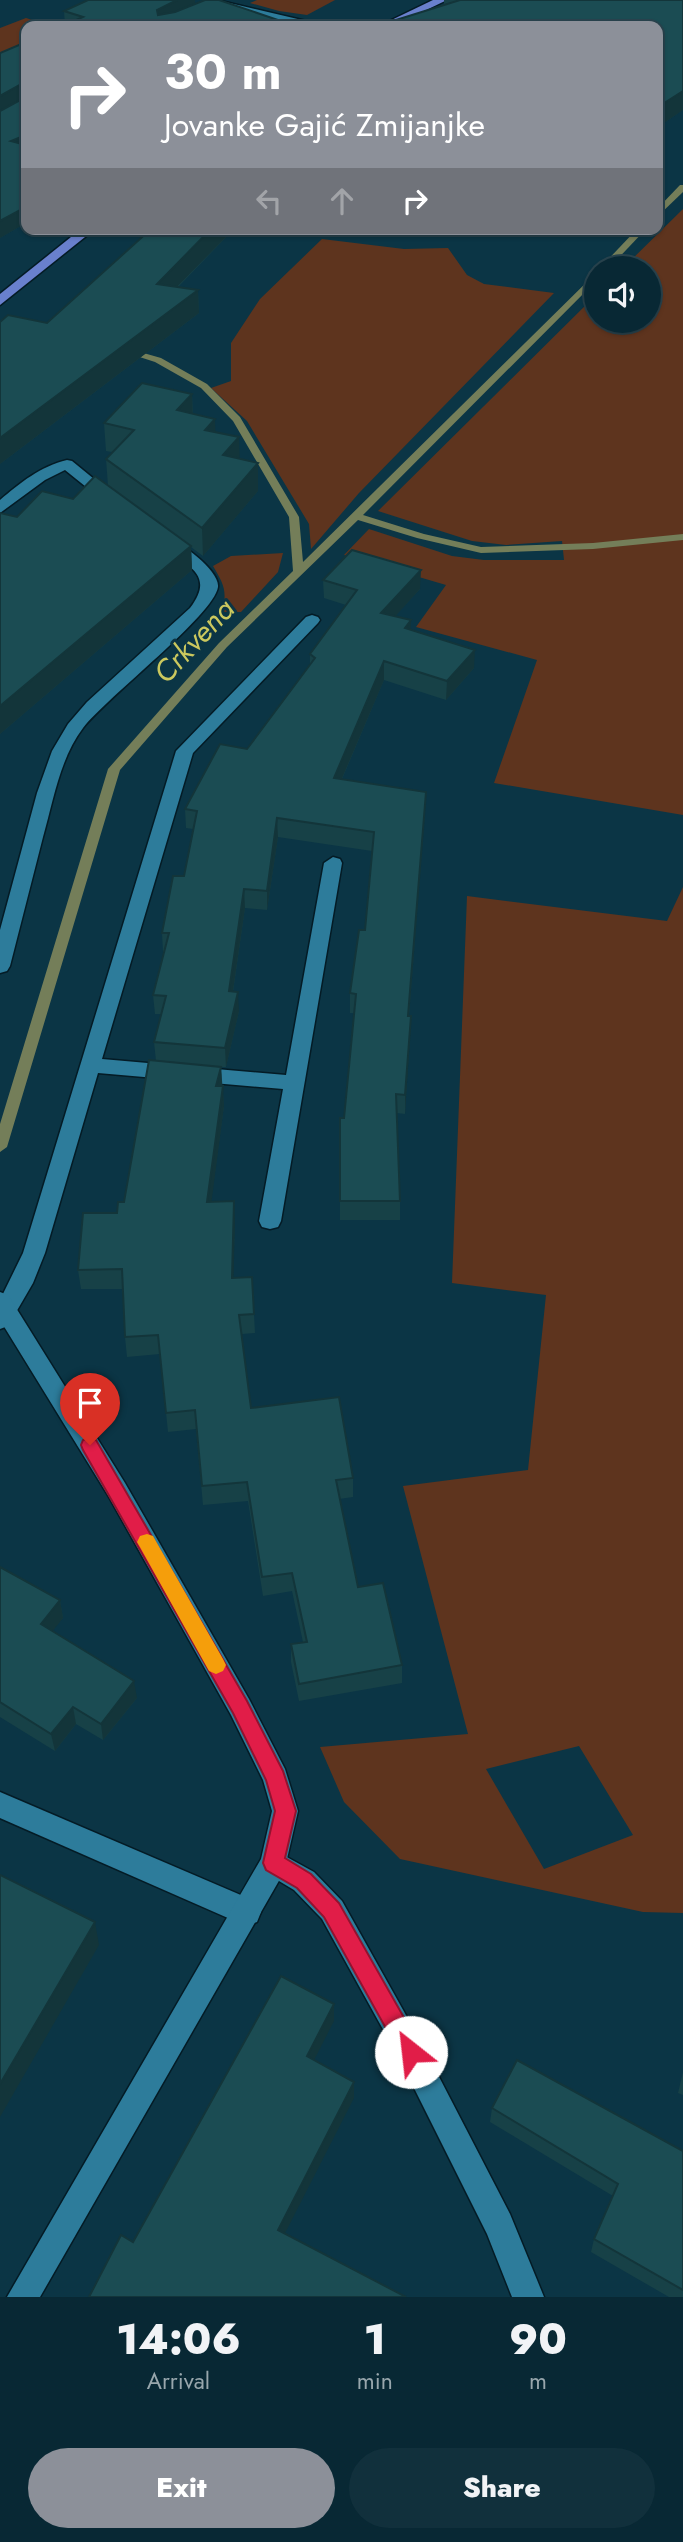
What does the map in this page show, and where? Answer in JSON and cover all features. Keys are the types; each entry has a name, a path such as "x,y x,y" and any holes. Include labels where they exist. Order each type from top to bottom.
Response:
{"main road":[{"path":"396,21 442,0"},
{"path":"0,300 81,235"}],"street":[{"path":"176,21 211,5 230,5 295,21"},
{"path":"0,508 30,482 67,464 123,510"},
{"path":"0,966 46,793 61,751 74,728 93,706 196,611 209,594 211,579 201,567 153,533"},
{"path":"23,2297 274,1863 285,1811 276,1778 240,1707 117,1490 2,1310 22,1283 34,1254 185,751 312,620"},
{"path":"270,1221 333,863"},
{"path":"91,1065 293,1083"},
{"path":"0,1805 247,1912"},
{"path":"274,1863 304,1881 332,1910 411,2052 499,2225 528,2297"}],"shaded area":[{"path":"257,0 335,0 307,15 250,3"},
{"path":"26,18 35,21 21,21 21,51 0,62 0,28"},
{"path":"683,209 683,815 494,783 537,660 416,627 446,585 344,555 369,529 452,556 484,560 564,560 562,541 506,545 472,541 378,511 584,307 584,333 661,333 661,256 635,256 657,235 663,235 663,229"},
{"path":"322,239 404,249 448,248 467,275 484,284 554,293 359,493 311,549 309,524 247,421 211,388 231,381 231,343 260,299"},
{"path":"283,553 278,572 241,612 222,612 224,588 213,566 231,556"},
{"path":"683,887 683,1913 643,1912 400,1859 344,1802 320,1747 468,1734 403,1486 528,1470 546,1295 452,1283 467,896 667,921","holes":["579,1746 633,1835 544,1869 486,1769"]}],"building":[{"path":"88,0 177,0 157,10 158,15 175,12 205,0 219,0 281,21 74,21 83,17 64,11"},
{"path":"460,0 683,0 683,91 663,104 663,21 393,21"},
{"path":"21,44 21,84 0,96 0,53"},
{"path":"21,100 21,137 11,141 21,144 21,210 0,221 0,111"},
{"path":"144,235 205,235 157,284 198,290 0,438 0,322 8,315 47,323"},
{"path":"142,383 192,394 177,410 215,419 205,430 239,437 223,455 258,463 202,528 106,459 134,430 104,423"},
{"path":"95,476 191,546 0,706 0,513 17,517 42,491 73,499"},
{"path":"352,550 421,570 381,613 411,620 405,628 475,650 447,681 384,661 334,778 426,792 408,1016 411,1016 405,1095 396,1094 400,1201 340,1201 340,1118 344,1118 356,994 350,993 359,930 365,930 374,832 277,818 267,891 244,889 229,991 238,992 225,1048 154,1042 166,996 153,995 169,933 162,933 173,876 184,876 197,811 185,809 220,744 247,749 315,658 310,654 357,590 323,580"},
{"path":"149,1060 221,1067 216,1086 223,1086 207,1202 234,1201 232,1278 252,1277 254,1314 239,1315 251,1408 339,1397 353,1478 336,1480 358,1587 383,1583 402,1665 299,1684 291,1644 307,1642 292,1573 262,1577 247,1482 202,1486 195,1410 166,1413 158,1335 125,1337 122,1269 78,1270 83,1213 117,1213 118,1202 124,1202"},
{"path":"0,1567 60,1600 41,1624 134,1681 101,1724 73,1707 51,1734 0,1702"},
{"path":"0,1875 95,1922 0,2084"},
{"path":"281,1976 334,2004 307,2056 354,2082 278,2230 406,2297 89,2297 121,2235 133,2242"},
{"path":"517,2060 683,2151 683,2290 594,2239 618,2184 492,2108"}],"waterway":[{"name":"Crkvena","path":"663,208 683,187"},
{"name":"Crkvena","path":"616,256 636,235"},
{"name":"Crkvena","path":"0,1147 114,769 223,645 584,288"},
{"path":"126,351 158,360 204,386 237,419 294,517 298,572"},
{"path":"357,516 421,536 481,550 593,546 683,537"}],"slow traffic":[{"path":"147,1542 216,1665"}],"route":[{"path":"90,1445 240,1707 276,1778 285,1811 274,1863 304,1881 332,1910 411,2052"}]}
